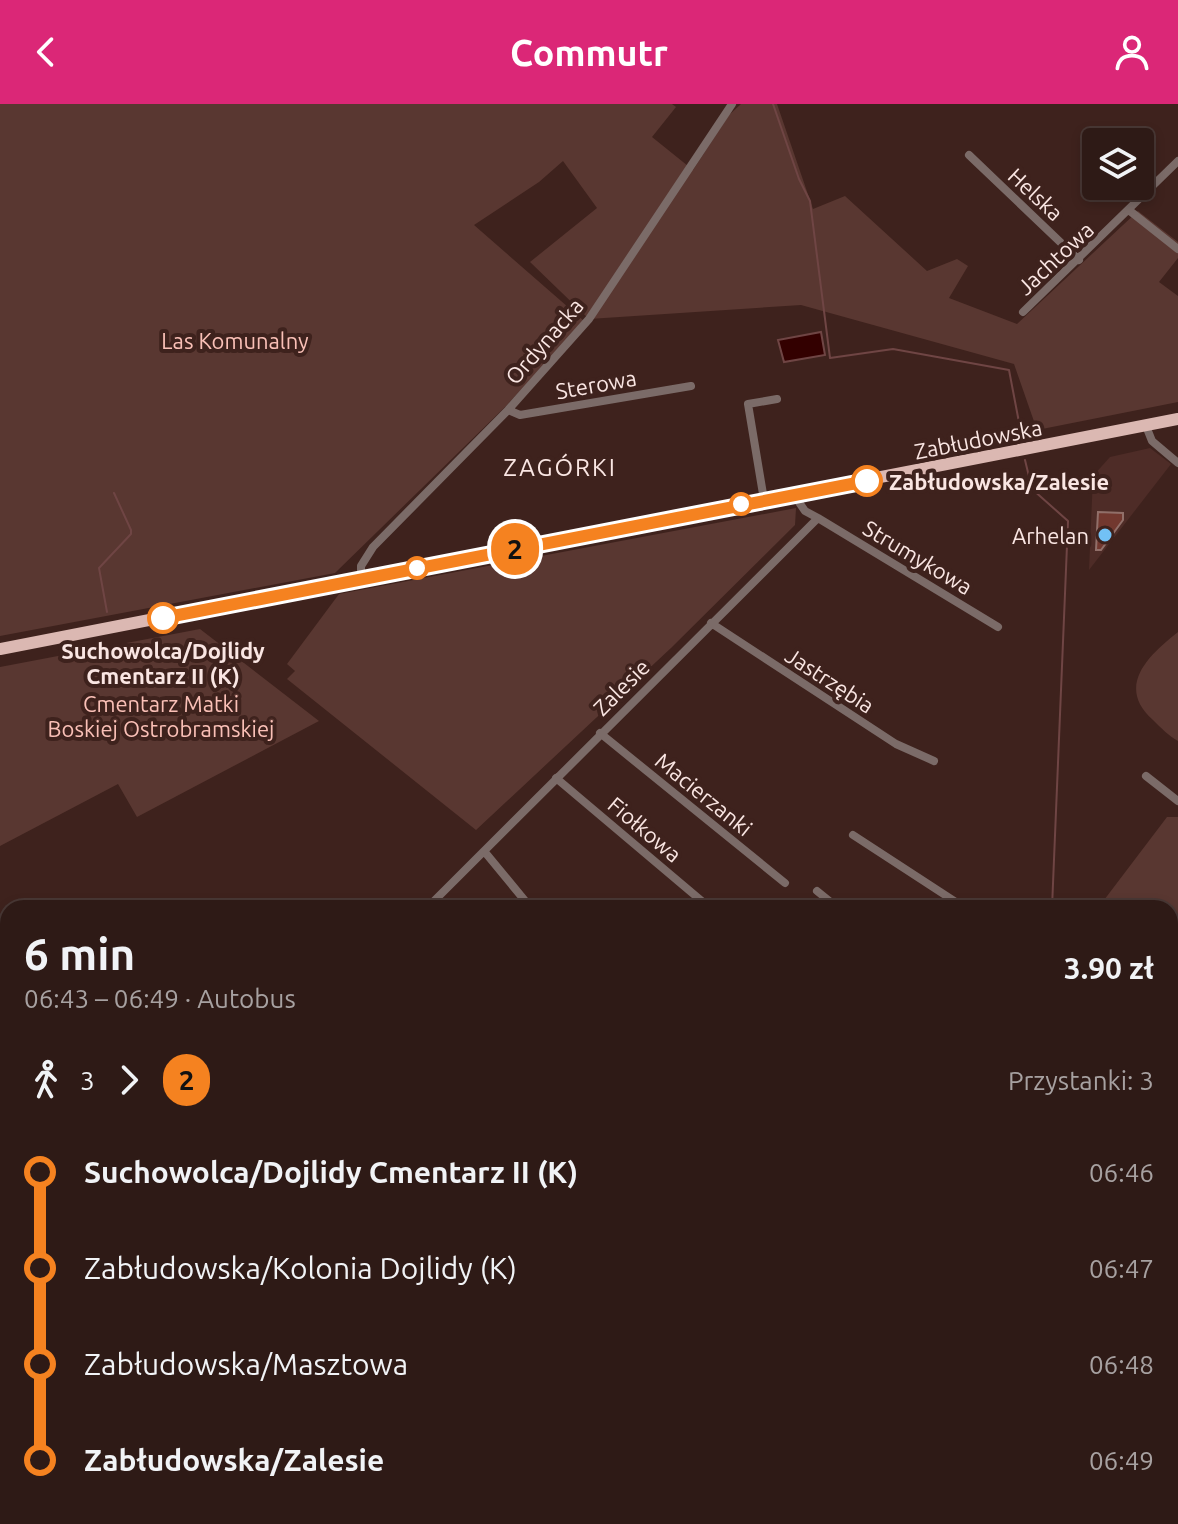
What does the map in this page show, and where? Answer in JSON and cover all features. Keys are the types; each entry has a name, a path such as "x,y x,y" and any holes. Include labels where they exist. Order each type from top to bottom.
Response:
{"highway":[{"name":"Zabłudowska","path":"0,649 1178,419"}],"street":[{"name":"Ordynacka","path":"361,579 361,566 373,547 508,410 607,295 732,104"},
{"name":"Helska","path":"969,155 1079,260"},
{"name":"Jachtowa","path":"1023,312 1178,161"},
{"path":"1130,211 1178,249"},
{"name":"Sterowa","path":"508,410 520,415 691,386"},
{"path":"764,500 748,404 777,399"},
{"path":"1146,426 1155,444 1178,463"},
{"path":"794,495 805,511 818,518"},
{"name":"Zalesie","path":"435,900 818,518"},
{"name":"Strumykowa","path":"818,518 998,627"},
{"name":"Jastrzębia","path":"711,623 896,744 934,761"},
{"name":"Macierzanki","path":"600,733 785,883"},
{"path":"1146,776 1178,801"},
{"name":"Fiołkowa","path":"556,778 701,900"},
{"path":"853,835 953,900"},
{"path":"484,851 522,900"},
{"path":"817,891 828,900"}],"shaded area":[{"path":"821,332 825,355 784,362 778,340"},
{"path":"1150,448 1171,464 1089,570 1093,476 1110,457"}],"green space":[{"name":"Las Komunalny","path":"0,104 672,104 676,107 652,137 693,170 729,115 741,104 777,104 813,209 845,196 927,271 957,259 968,266 949,298 1017,324 1138,211 1178,242 1178,258 1159,282 1178,296 1178,402 1037,430 1014,364 801,305 589,319 530,262 597,208 563,161 539,182 474,225 584,321 506,406 335,573 0,636"},
{"path":"796,508 795,525 671,648 476,830 287,679 295,671 287,664 339,594"},
{"name":"Cmentarz Matki Boskiej Ostrobramskiej","path":"200,629 319,721 137,817 118,784 0,846 0,667"},
{"path":"1178,632 1178,741 1142,707 1137,695 1137,683 1147,661"},
{"path":"1167,817 1178,817 1178,900 1104,900"}],"building":[{"name":"Arhelan","path":"1098,512 1123,513 1123,520 1101,550 1096,550"}],"waterway":[{"path":"773,104 799,179 810,201 830,358 893,349 1009,370 1022,438"},
{"path":"1025,460 1032,489 1068,521 1052,900"},
{"path":"107,612 99,568 131,534 114,493"}],"bus line":[{"name":"2","path":"163,618 867,481"}],"place":[{"name":"Zabłudowska/Zalesie","path":"867,481"},
{"name":"Arhelan","path":"1105,535"},
{"name":"Suchowolca/Dojlidy Cmentarz II (K)","path":"163,618"}],"district":[{"name":"ZAGÓRKI","path":"560,467"}]}
